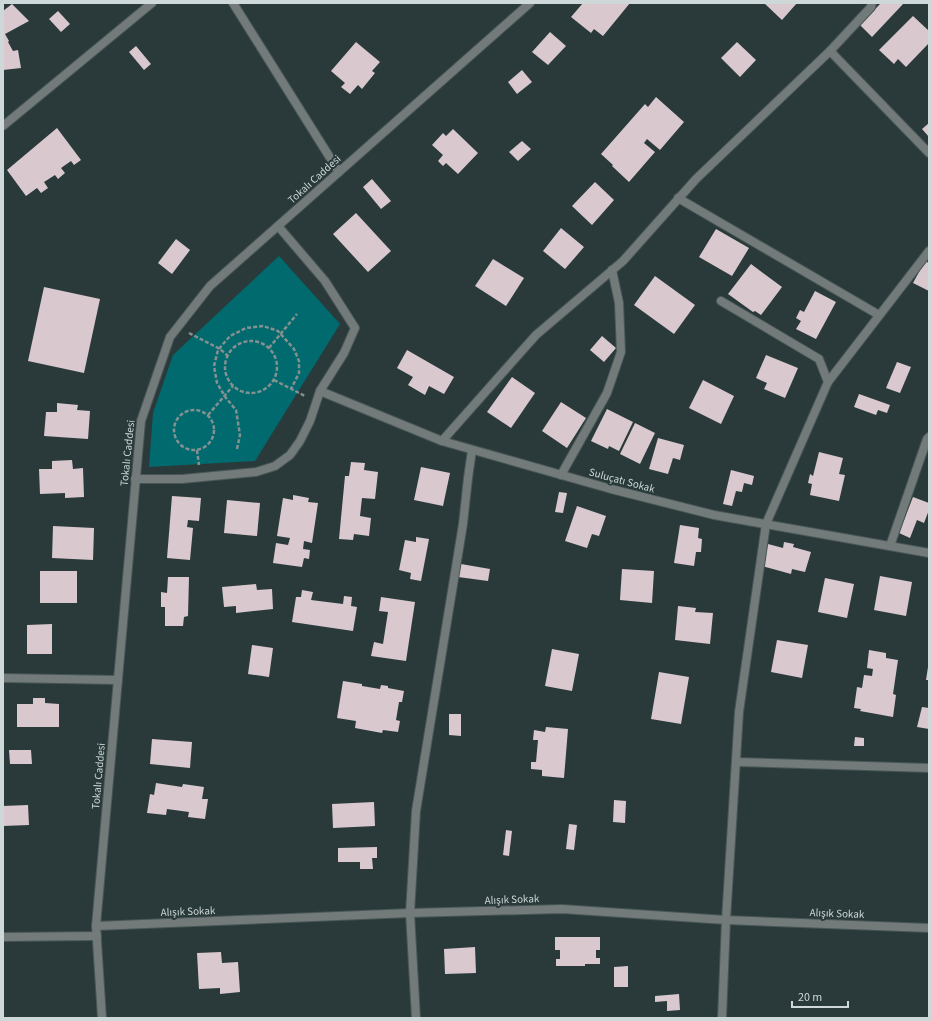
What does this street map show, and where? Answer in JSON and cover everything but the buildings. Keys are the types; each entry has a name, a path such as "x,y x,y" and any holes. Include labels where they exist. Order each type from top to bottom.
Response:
{"street":[{"path":"3,124 152,3"},
{"path":"233,3 339,172"},
{"name":"Tokalı Caddesi","path":"102,1018 96,926 135,479 141,421 170,337 210,286 530,3"},
{"path":"442,441 536,335 623,261 702,173 830,51 872,3"},
{"path":"830,51 929,153"},
{"path":"678,198 879,315"},
{"path":"135,479 182,479 256,472 275,466 290,454 300,441 310,421 320,391 344,353 355,328 325,281 278,226"},
{"path":"722,1018 726,920 739,712 766,524 828,382 929,251"},
{"path":"561,475 607,393 620,352 619,303 612,270"},
{"path":"721,301 819,359 828,382"},
{"name":"Suluçatı Sokak","path":"320,391 442,441 611,489 714,515 929,553"},
{"path":"890,546 927,439 929,438"},
{"path":"416,1018 410,913 416,811 463,524 472,450"},
{"path":"3,678 118,680"},
{"path":"736,762 929,768"},
{"name":"Alışık Sokak","path":"96,926 410,913 562,909 726,920 929,928"},
{"path":"3,937 97,936"}],"path":[{"path":"269,348 297,314"},
{"path":"237,449 240,435 236,410 224,396 217,383 214,366 218,350 230,336 246,328 263,326 278,331 294,349 299,361 299,373 291,389"},
{"path":"178,327 220,349 228,356"},
{"path":"244,342 253,342 269,348 277,363 274,380 261,391 253,393 245,392 233,386 227,376 225,368 226,360 230,352 236,346 244,342"},
{"path":"274,380 316,402"},
{"path":"208,414 233,386"},
{"path":"196,409 208,414 214,427 212,440 201,449 187,449 181,446 176,440 173,428 178,416 183,412 196,409"}],"shaded area":[{"path":"279,256 340,324 255,461 149,467 153,413 173,355"}]}
